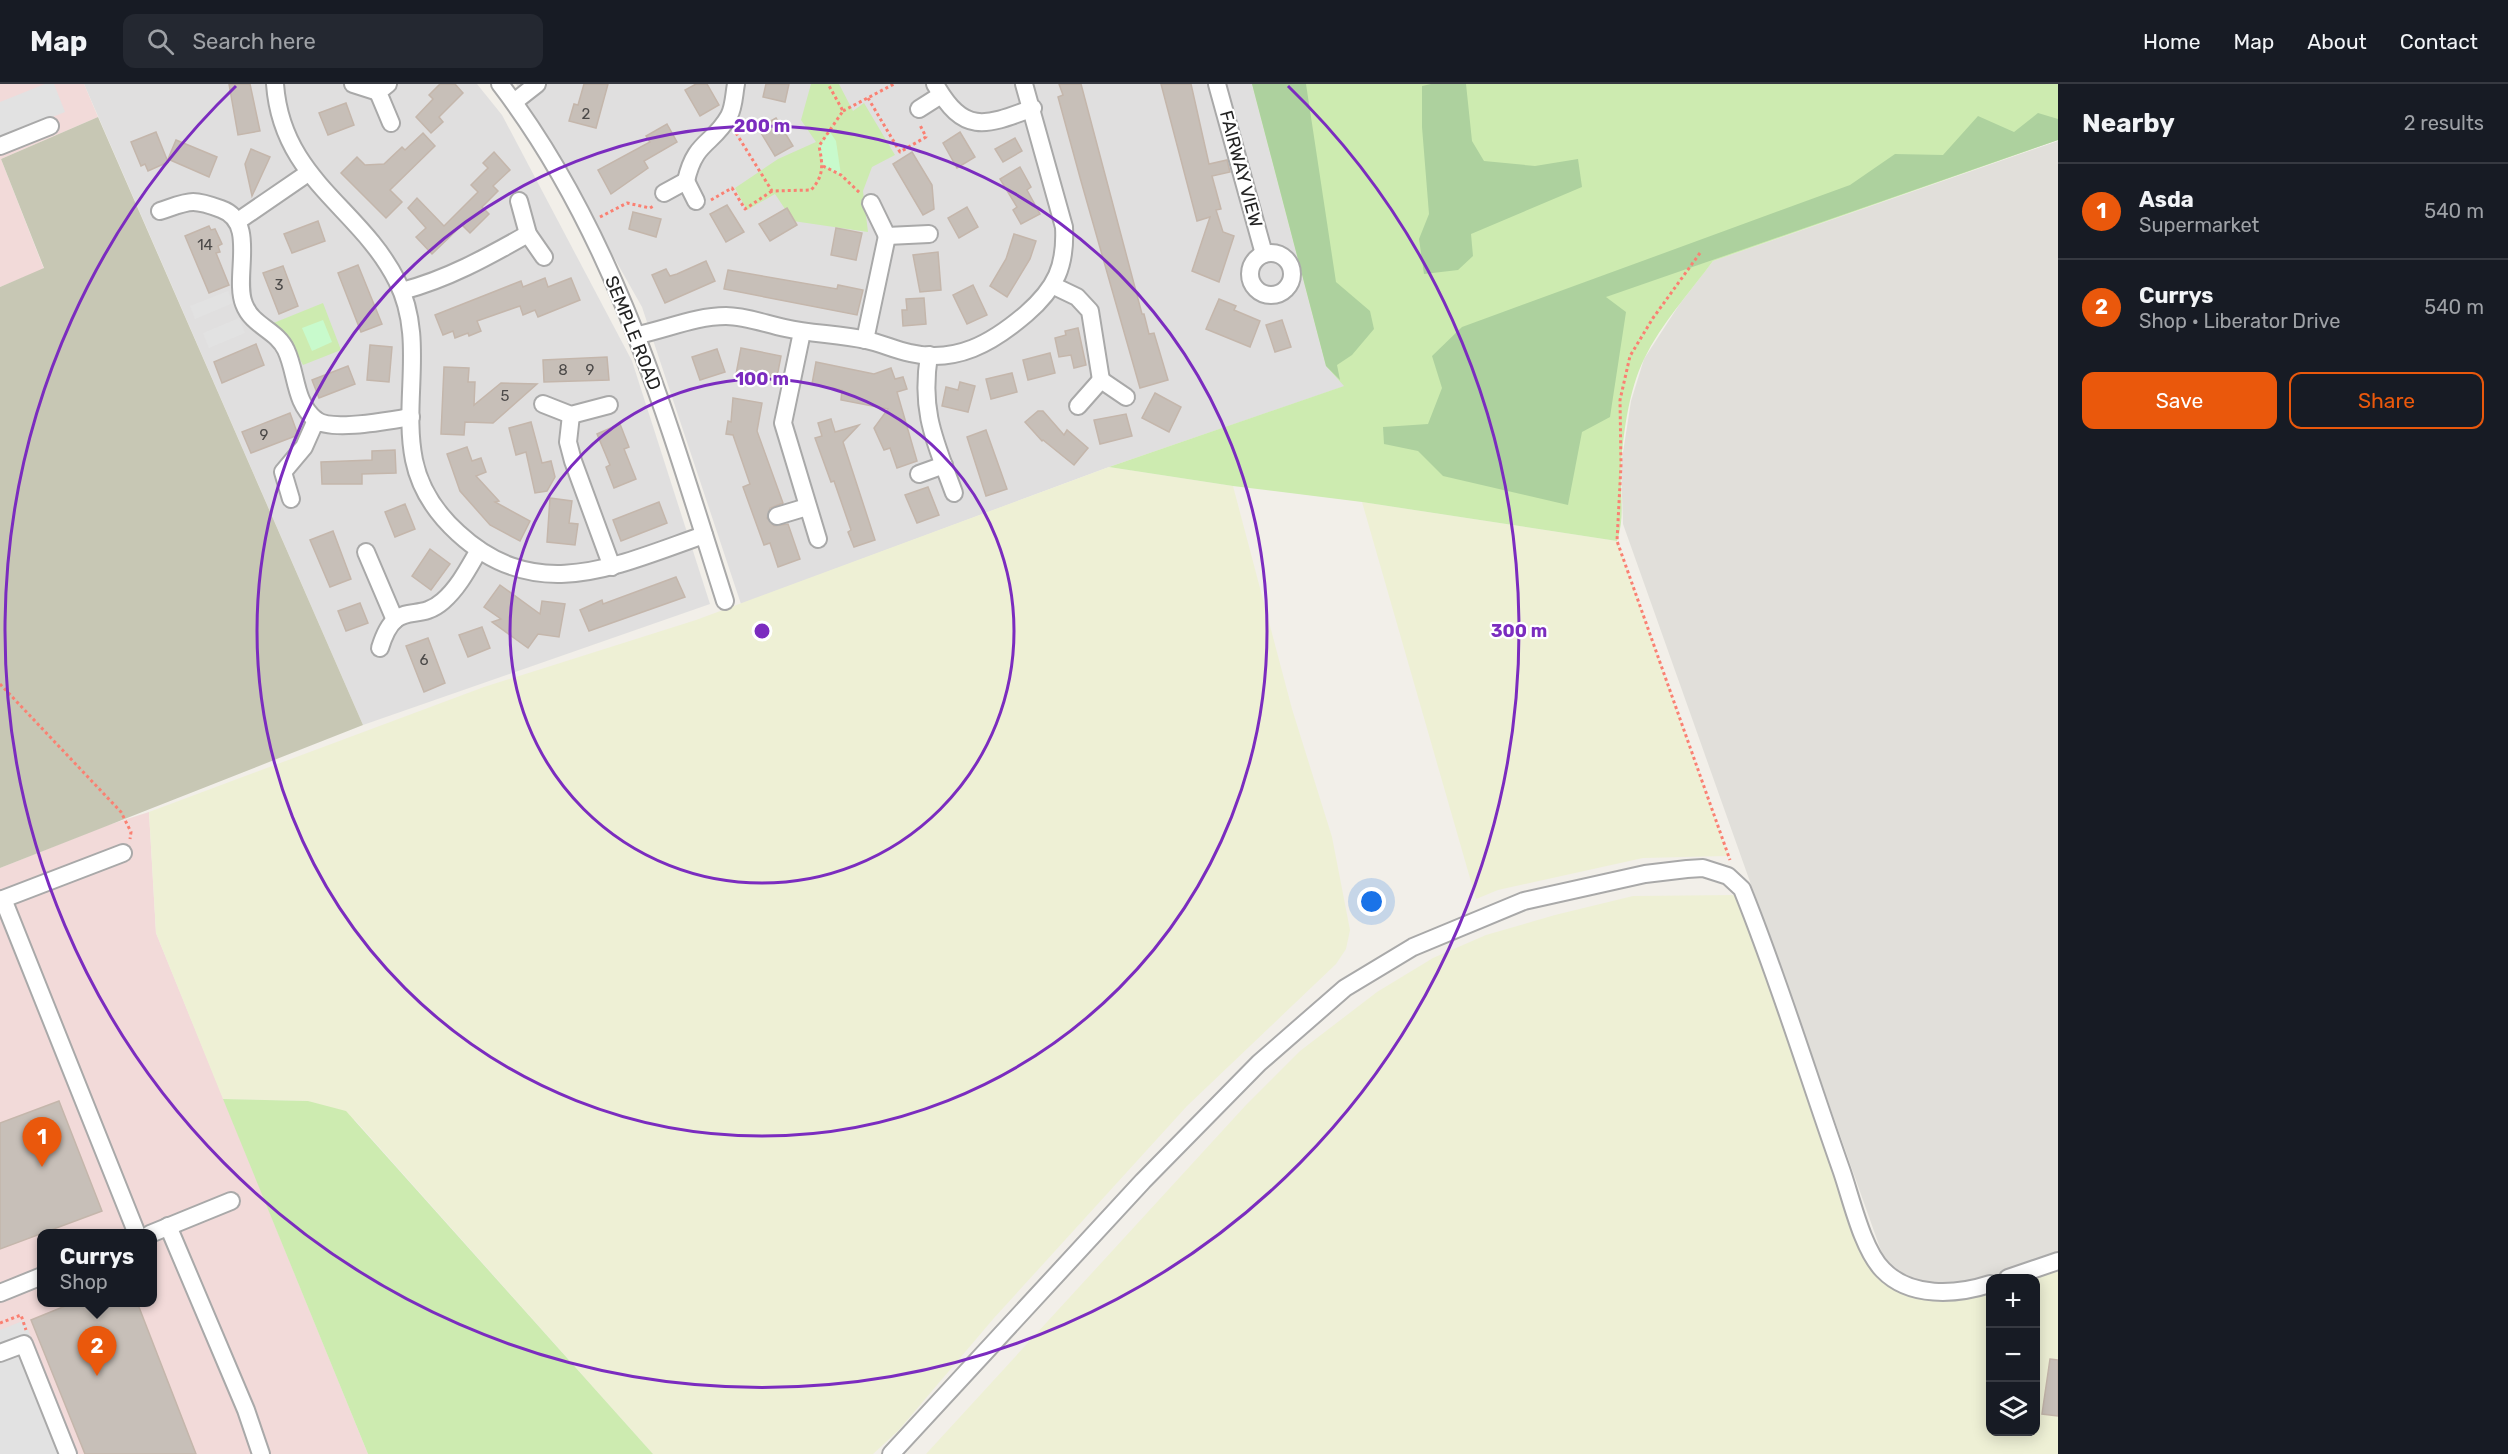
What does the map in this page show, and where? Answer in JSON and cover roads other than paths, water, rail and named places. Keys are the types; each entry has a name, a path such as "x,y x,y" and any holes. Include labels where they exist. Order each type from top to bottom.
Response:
{"street":[{"path":"275,84 284,126 300,161 308,173 381,254 402,291 414,337 411,417 414,460 422,486 434,508 489,558 516,569 549,573 579,573 612,567 704,535"},
{"path":"353,84 383,88 391,123"},
{"name":"SEMPLE ROAD","path":"500,84 514,102 578,205 638,335 725,600"},
{"path":"514,102 537,84"},
{"path":"660,195 686,181 690,163 698,148 728,116 736,84"},
{"path":"638,335 669,329 693,319 728,315 802,332 865,340 912,354 929,355 969,352 1007,330 1053,286 1065,250 1064,227 1033,108 1024,84"},
{"name":"FAIRWAY VIEW","path":"1217,84 1264,254"},
{"path":"919,109 938,89 952,109 979,124 998,121 1033,108"},
{"path":"0,146 50,126"},
{"path":"238,221 308,173"},
{"path":"686,181 699,198"},
{"path":"160,211 195,200 229,212 238,221 242,243 239,282 244,305 257,324 279,339 286,350 300,400 309,415 321,423 338,425 411,417"},
{"path":"519,201 528,234 544,257"},
{"path":"865,340 887,236 871,203"},
{"path":"402,291 428,284 474,265 528,234"},
{"path":"887,236 929,234"},
{"path":"1053,286 1077,297 1090,310 1101,380 1126,397"},
{"path":"802,332 783,423 818,539"},
{"path":"929,355 924,383 926,413 954,493"},
{"path":"1078,406 1101,380"},
{"path":"543,404 571,415 609,405"},
{"path":"571,415 568,442 573,461 612,567"},
{"path":"291,499 283,472 304,447 316,420"},
{"path":"919,474 944,465"},
{"path":"777,516 807,507"},
{"path":"380,648 386,627 395,620 442,602 460,581 479,550"},
{"path":"366,552 395,620"},
{"path":"123,853 1,900 135,1229"},
{"path":"891,1454 1143,1181 1259,1063 1345,988 1413,947 1524,901 1645,874 1687,869 1711,870 1728,876 1738,884 1855,1209 1877,1262 1896,1281 1917,1289 1947,1292 1986,1285"},
{"path":"157,1230 231,1202"},
{"path":"168,1226 246,1410 261,1454"},
{"path":"2020,1274 2058,1261"},
{"path":"0,1293 37,1278"},
{"path":"0,1353 24,1344 68,1454"}],"place":[{"name":"Asda","path":"42,1167"},
{"name":"Currys","path":"97,1376"}]}
